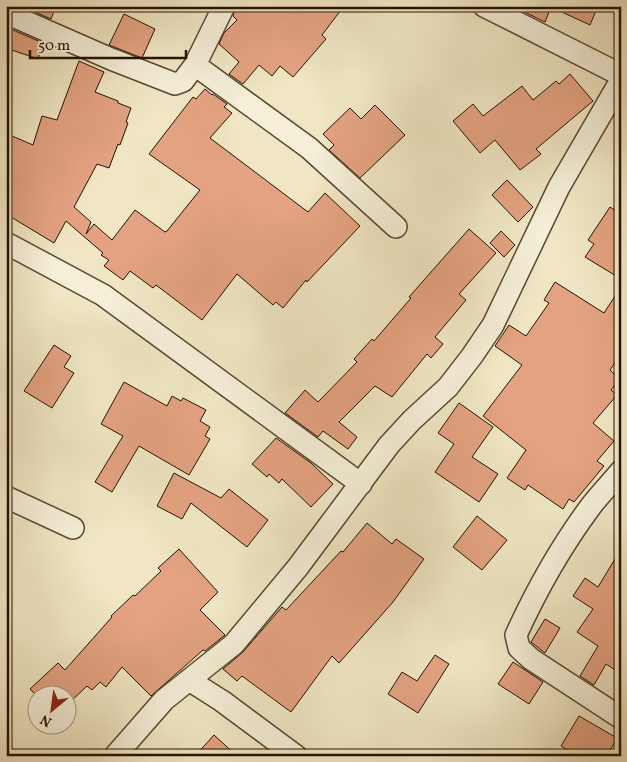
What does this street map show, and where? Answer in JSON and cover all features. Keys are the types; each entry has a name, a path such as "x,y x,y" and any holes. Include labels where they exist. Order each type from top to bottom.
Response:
{"street":[{"path":"8,6 6,13 175,84 183,81 195,65 224,6"},
{"path":"484,6 621,74"},
{"path":"195,65 309,148 396,227"},
{"path":"115,756 164,700 234,644 298,567 389,445 412,420 448,387 472,356 493,324 559,187 621,80"},
{"path":"6,243 102,295 361,484"},
{"path":"621,471 570,536 525,614 516,635 519,648 531,658 621,718"},
{"path":"6,497 73,528"},
{"path":"189,680 222,701 296,756"}],"building":[{"path":"29,6 56,6 51,19 28,9"},
{"path":"236,6 344,6 322,35 326,39 293,77 280,66 272,76 259,65 243,84 229,74 239,62 219,44 224,33 237,20 233,16"},
{"path":"512,6 598,6 590,25 551,7 545,22"},
{"path":"124,14 155,29 142,58 109,45"},
{"path":"6,27 43,43 38,59 6,48"},
{"path":"79,61 104,72 95,92 131,108 120,145 118,144 109,168 97,164 74,207 91,222 86,234 94,224 112,240 135,210 165,232 167,231 200,190 149,154 193,97 196,99 205,89 227,104 224,107 232,113 210,138 308,212 325,193 360,226 307,282 306,280 283,308 276,302 273,305 237,274 202,320 156,285 153,288 130,271 123,280 104,266 109,260 101,255 103,253 66,221 54,243 6,214 6,149 12,136 33,145 42,116 57,120"},
{"path":"570,74 593,101 536,149 541,154 520,170 495,140 480,153 453,121 473,104 483,116 522,86 533,100 556,81 559,84"},
{"path":"375,105 405,135 360,178 329,150 334,145 323,134 350,108 361,119"},
{"path":"507,180 533,207 518,222 492,195"},
{"path":"610,207 621,214 621,279 585,257 594,244 588,240"},
{"path":"469,229 496,253 459,294 466,300 435,337 443,344 431,358 427,354 392,397 375,386 339,422 357,437 348,449 323,431 318,437 285,413 305,390 318,402 357,362 354,359 372,339 374,341 411,298 409,297"},
{"path":"501,231 515,245 504,257 490,243"},
{"path":"555,282 604,313 621,287 621,354 610,370 620,379 611,390 617,395 593,423 614,441 597,461 604,466 574,502 569,499 563,509 528,485 525,490 507,478 526,450 483,416 522,365 495,346 509,325 526,336 549,303 544,300"},
{"path":"54,345 71,356 64,367 74,373 52,408 24,391"},
{"path":"124,382 167,406 172,396 181,401 183,398 206,410 200,421 210,427 205,436 210,439 189,475 139,446 112,492 95,482 123,436 101,424"},
{"path":"459,403 493,427 472,457 498,474 479,502 435,472 454,444 438,433"},
{"path":"276,438 311,463 333,484 311,507 282,479 279,483 269,474 267,477 252,464"},
{"path":"174,473 221,498 229,489 268,520 247,547 191,503 182,519 157,506"},
{"path":"477,516 507,540 482,570 453,547"},
{"path":"367,523 392,544 396,539 424,559 393,602 339,663 332,656 291,712 242,676 237,681 223,669 243,652 282,607 286,610 341,551 343,552"},
{"path":"179,549 218,592 200,610 225,635 205,651 203,650 151,696 122,667 106,687 100,682 92,690 87,686 78,695 78,684 35,684 58,663 65,670 111,616 161,571 158,568"},
{"path":"621,549 621,674 606,664 594,685 580,676 598,646 577,632 593,609 573,596 585,578 598,587"},
{"path":"545,619 560,628 545,653 531,642"},
{"path":"435,655 449,664 418,713 388,694 402,672 417,681"},
{"path":"513,662 543,682 529,704 498,684"},
{"path":"579,716 617,738 607,756 578,756 561,746"},
{"path":"214,735 237,756 195,756"}]}
